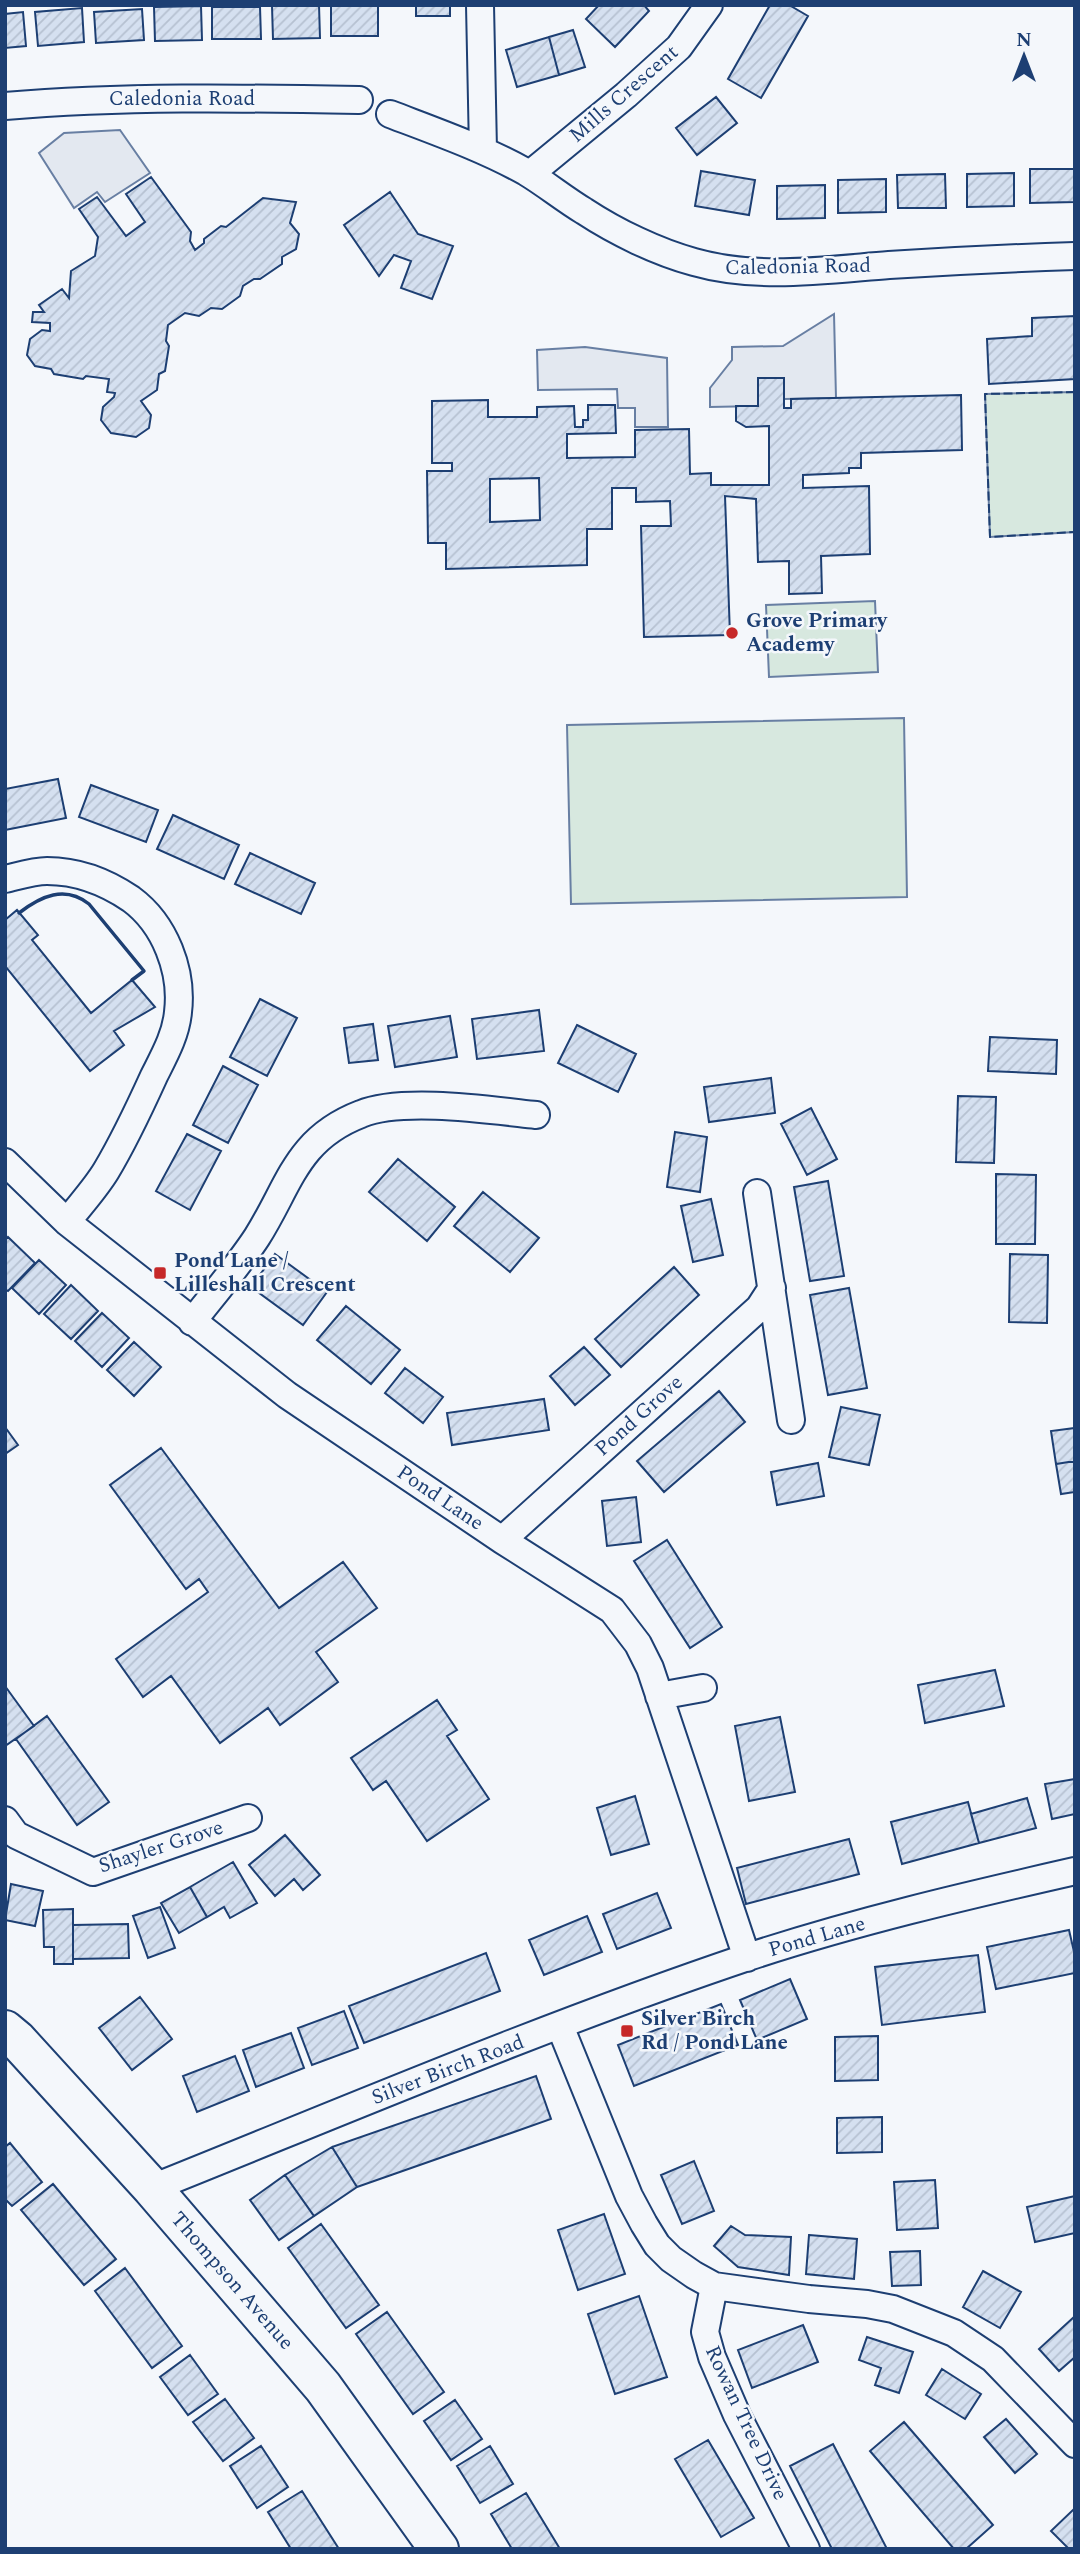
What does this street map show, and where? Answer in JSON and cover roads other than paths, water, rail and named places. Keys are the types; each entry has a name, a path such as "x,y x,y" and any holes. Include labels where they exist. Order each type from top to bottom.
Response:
{"highway":[{"name":"Thompson Avenue","path":"9,2043 152,2188 323,2387 439,2549"}],"street":[{"path":"480,5 483,150"},
{"name":"Mills Crescent","path":"530,174 626,95 679,47 709,5"},
{"name":"Caledonia Road","path":"5,106 69,100 359,100"},
{"name":"Caledonia Road","path":"390,114 483,150 530,174 586,213 646,244 691,262 716,268 753,272 812,271 984,259 1075,256"},
{"path":"5,879 46,871 85,875 114,888 140,906 160,930 171,955 178,983 178,1013 172,1038 161,1062 127,1135 104,1174 67,1222"},
{"path":"192,1322 257,1237 298,1162 320,1136 362,1113 403,1107 468,1108 536,1115"},
{"name":"Pond Lane","path":"5,1162 67,1222 288,1395 502,1540 612,1610 638,1644 650,1668 747,1958 830,1932 1075,1871"},
{"path":"757,1193 791,1420"},
{"name":"Pond Grove","path":"502,1540 759,1308 772,1288"},
{"path":"659,1696 703,1688"},
{"name":"Shayler Grove","path":"5,1820 16,1835 93,1872 248,1818"},
{"name":"Silver Birch Road","path":"152,2188 560,2026 747,1958"},
{"path":"560,2026 624,2186 657,2245 671,2259 694,2276 714,2286 880,2306 954,2333 993,2359 1075,2444"},
{"name":"Rowan Tree Drive","path":"714,2286 705,2332 712,2357 737,2415 806,2549"}],"place":[{"name":"Grove Primary Academy","path":"732,633"},
{"name":"Pond Lane / Lilleshall Crescent","path":"160,1273"},
{"name":"Silver Birch Rd / Pond Lane","path":"627,2031"}]}
